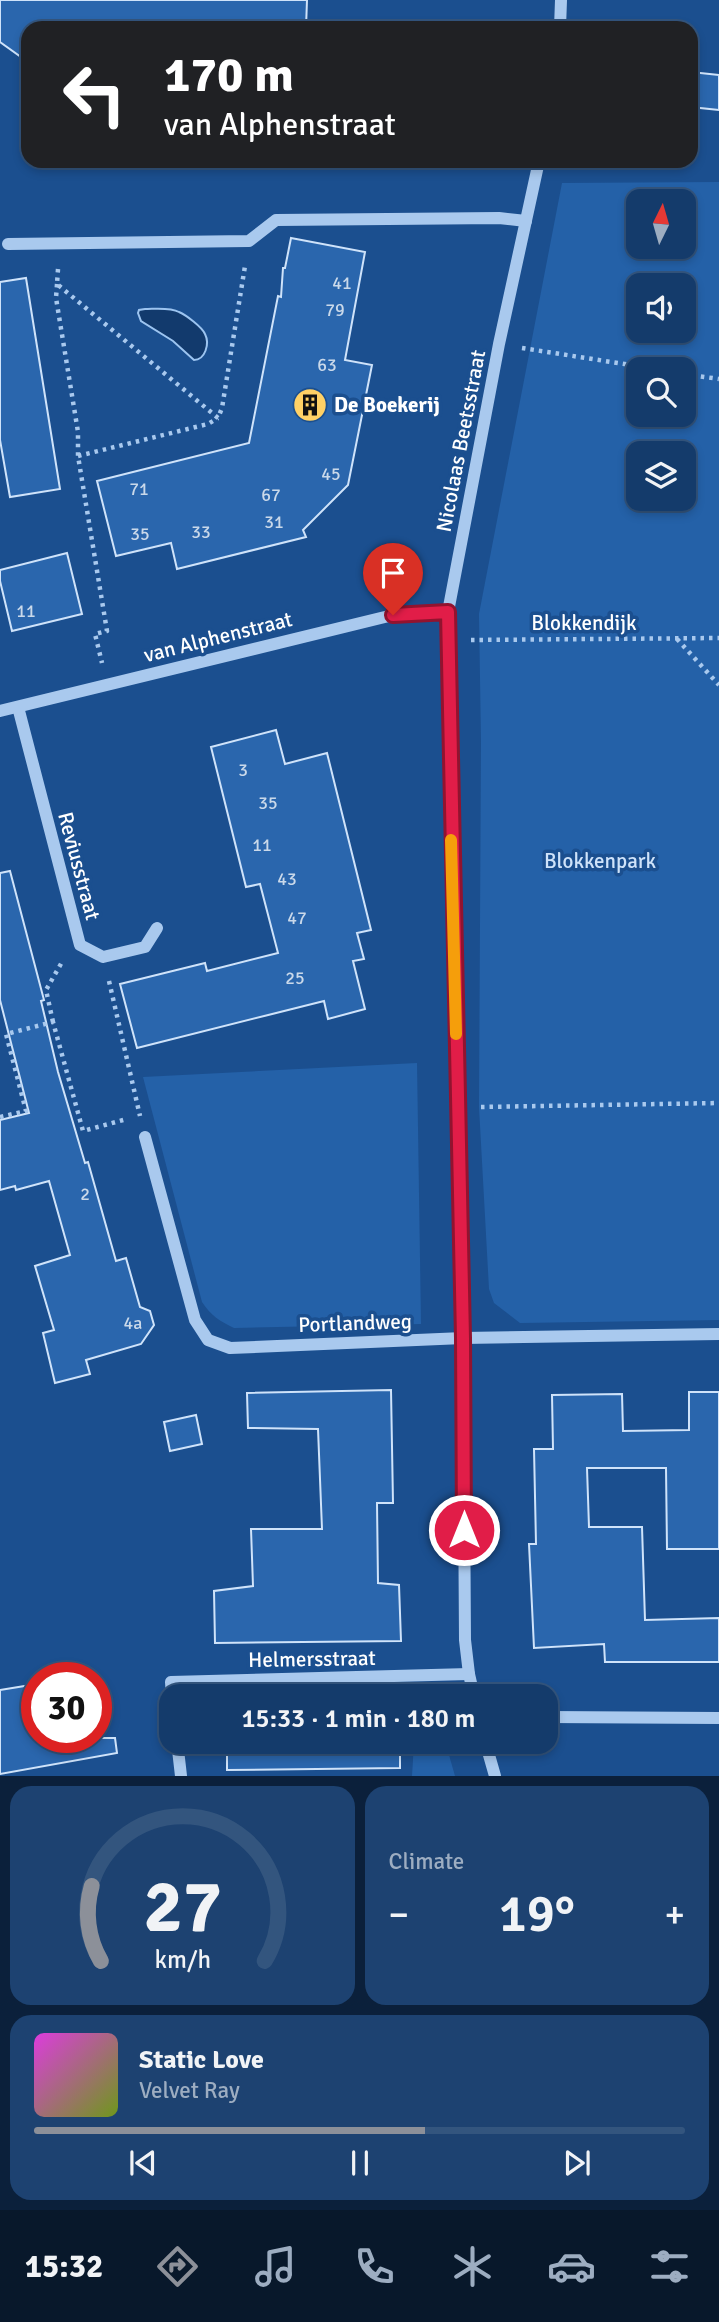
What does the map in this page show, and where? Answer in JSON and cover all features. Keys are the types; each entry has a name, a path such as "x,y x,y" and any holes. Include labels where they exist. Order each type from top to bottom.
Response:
{"street":[{"path":"560,21 561,0"},
{"name":"Nicolaas Beetsstraat","path":"471,1684 465,1640 463,1338 448,612 499,344 537,168"},
{"path":"8,244 249,241 276,220 499,218 526,221"},
{"name":"van Alphenstraat","path":"0,711 393,615 448,612"},
{"name":"Reviusstraat","path":"18,707 80,946 103,957"},
{"path":"103,957 145,947 157,928"},
{"name":"Portlandweg","path":"145,1138 195,1320 208,1340 230,1348 463,1338 719,1334"},
{"name":"Helmersstraat","path":"171,1684 469,1674"},
{"path":"558,1717 719,1718"},
{"path":"178,1754 181,1776"},
{"path":"489,1754 495,1776"}],"path":[{"path":"78,456 208,424 218,418 222,408 249,241"},
{"path":"61,243 56,298 78,432 78,456 107,631 95,634 107,684"},
{"path":"57,284 218,418"},
{"path":"499,344 626,364"},
{"path":"696,376 719,379"},
{"name":"Blokkendijk","path":"449,640 719,638"},
{"path":"677,639 719,685"},
{"path":"472,640 472,653"},
{"path":"80,946 63,959 46,990 83,1131 140,1115"},
{"path":"103,957 145,1138"},
{"path":"0,1117 26,1111 6,1034 53,1022"},
{"path":"479,1107 719,1103"}],"green space":[{"name":"Blokkenpark","path":"719,182 719,1320 520,1323 494,1303 489,1289 479,1107 479,614 562,183"},
{"path":"417,1063 421,1324 234,1328 216,1318 202,1302 143,1077"},
{"path":"413,1754 449,1754 455,1776 412,1776"}],"shaded area":[{"path":"139,310 175,310 194,321 206,338 207,347 204,354 194,360 173,341 141,321"}],"building":[{"path":"0,0 307,0 306,21 21,21 21,57 0,42"},
{"path":"698,73 719,75 719,110 698,108"},
{"name":"De Boekerij","path":"291,238 365,252 345,360 372,365 348,485 303,530 306,537 177,569 171,543 116,556 97,481 249,443"},
{"path":"26,278 60,489 10,497 0,440 0,282"},
{"path":"67,553 82,614 12,631 0,581 0,570"},
{"path":"276,730 285,764 327,753 371,930 357,933 364,959 353,961 365,1009 328,1019 324,1001 137,1048 120,984 205,963 207,971 278,953 260,884 246,887 211,747"},
{"path":"10,871 44,1000 41,1001 58,1072 85,1163 88,1162 116,1261 126,1258 140,1307 150,1311 154,1325 141,1344 86,1360 90,1374 55,1383 43,1333 54,1330 35,1266 70,1255 49,1181 16,1190 15,1186 0,1190 0,1120 29,1113 0,1000 0,873"},
{"path":"391,1390 393,1503 377,1503 378,1583 399,1585 401,1641 215,1643 214,1591 253,1586 251,1529 322,1529 318,1429 248,1428 247,1393"},
{"path":"689,1392 719,1392 719,1549 667,1549 666,1468 587,1468 589,1527 642,1527 645,1620 719,1618 719,1662 605,1662 604,1644 534,1648 529,1544 536,1544 534,1449 553,1449 552,1395 622,1394 623,1431 689,1430"},
{"path":"196,1415 202,1444 170,1451 164,1422"},
{"path":"21,1687 21,1753 112,1753 112,1738 115,1738 117,1753 0,1774 0,1690"},
{"path":"227,1754 400,1754 400,1768 227,1770"}],"slow traffic":[{"path":"451,840 456,1034"}],"place":[{"name":"De Boekerij","path":"310,405"}],"route":[{"path":"393,615 448,612 463,1338 464,1530"}]}
